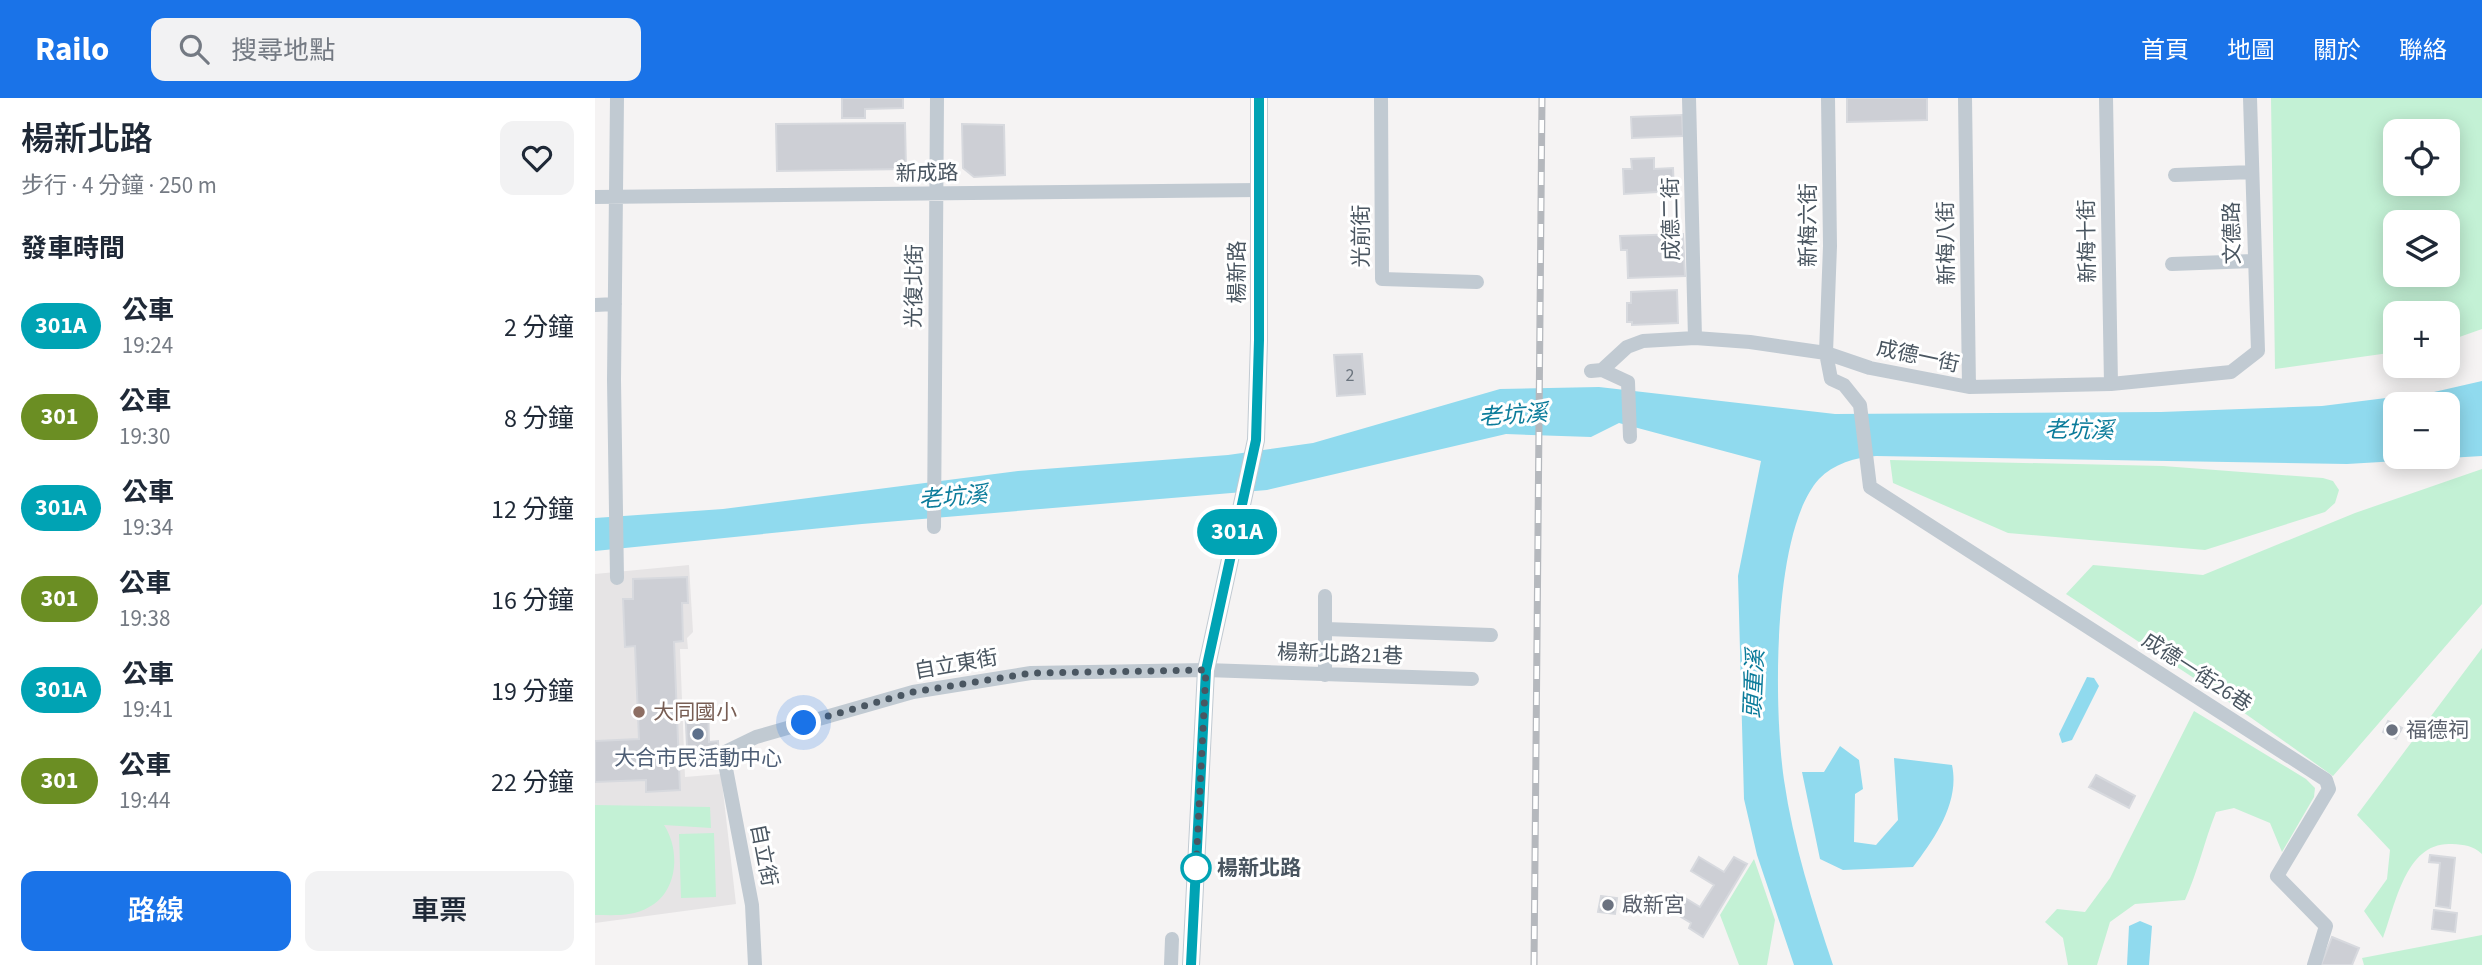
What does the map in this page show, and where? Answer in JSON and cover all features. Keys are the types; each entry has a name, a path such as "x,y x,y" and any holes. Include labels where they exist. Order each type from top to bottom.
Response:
{"street":[{"path":"617,98 617,578"},
{"name":"光復北街","path":"933,523 937,98"},
{"name":"楊新路","path":"1206,670 1255,446 1259,98"},
{"name":"光前街","path":"1381,98 1382,279 1477,282"},
{"name":"成德二街","path":"1689,98 1695,338"},
{"name":"新梅六街","path":"1826,353 1830,246 1828,98"},
{"name":"新梅八街","path":"1965,98 1969,387"},
{"name":"新梅十街","path":"2106,98 2111,384"},
{"name":"文德路","path":"2247,362 2258,351 2253,261 2250,98"},
{"path":"2175,176 2252,172"},
{"name":"新成路","path":"595,197 1259,190"},
{"path":"2172,264 2253,261"},
{"path":"595,305 615,304"},
{"name":"成德一街","path":"1630,437 1628,382 1597,371 1627,347 1643,341 1695,338 1750,342 1826,353 1870,368 1969,387 2111,384 2231,372 2247,362"},
{"name":"成德一街26巷","path":"1826,353 1831,379 1844,385 1860,405 1870,487 2326,780 2329,789 2277,876 2326,926 2314,965"},
{"path":"1325,596 1325,675"},
{"path":"1327,629 1491,635"},
{"path":"1191,965 1206,670"},
{"name":"楊新北路21巷","path":"1206,670 1472,679"},
{"name":"自立東街","path":"723,753 756,737 853,708 939,688 1031,673 1206,670"},
{"name":"自立街","path":"723,753 752,905 755,965"},
{"path":"1171,965 1172,939"}],"shaded area":[{"name":"大同國小","path":"689,565 693,632 687,638 688,649 680,649 685,777 721,774 736,904 595,923 595,574"}],"green space":[{"path":"2271,98 2482,98 2482,329 2460,337 2460,301 2383,301 2383,354 2275,369"},
{"path":"1890,460 2163,466 2323,478 2333,481 2339,490 2335,503 2325,512 2205,550 2008,533 1893,483"},
{"path":"2482,469 2482,604 2333,776 2212,690 2066,594 2093,565 2203,575 2355,513"},
{"path":"2482,648 2482,854 2468,846 2452,844 2436,846 2424,852 2413,863 2405,877 2383,938 2364,911 2387,879 2390,850 2357,815"},
{"path":"2194,711 2306,779 2315,788 2314,797 2282,852 2270,823 2234,808 2216,812 2185,900 2135,904 2110,922 2097,965 2068,965 2063,938 2045,922 2057,909 2085,912 2110,878"},
{"path":"595,805 710,807 711,828 664,825 673,846 674,857 674,869 666,891 649,907 636,912 595,915"},
{"path":"714,833 716,897 681,898 679,834"},
{"path":"1754,859 1775,920 1767,965 1739,965 1720,915"},
{"path":"2482,935 2482,965 2364,965 2362,958"}],"water":[{"path":"2482,381 2482,456 2460,457 2460,392 2434,392"},
{"path":"1599,387 1835,414 2161,412 2322,406 2383,398 2383,462 2347,464 1876,456 1845,462 1819,479 1803,504 1792,539 1784,580 1778,669 1779,712 1784,780 1793,827 1811,897 1833,965 1794,965 1757,855 1744,799 1738,576 1761,461 1619,423 1591,437 1506,434 1267,490 862,524 595,551 595,518 723,509 1018,471 1228,455 1313,443 1500,389"},
{"path":"2087,677 2094,678 2099,686 2072,740 2062,743 2059,734"},
{"path":"1840,746 1859,760 1863,789 1855,794 1854,842 1876,845 1898,820 1894,758 1952,765 1954,779 1949,806 1937,832 1913,867 1843,870 1820,859 1802,772 1824,772"},
{"path":"2140,921 2152,926 2149,965 2127,965 2129,926"}],"building":[{"path":"842,98 903,98 903,108 865,109 865,118 842,118"},
{"path":"1847,98 1927,98 1927,120 1847,122"},
{"path":"1682,115 1683,136 1632,138 1631,117"},
{"path":"905,123 906,169 777,171 776,124"},
{"path":"962,124 1004,125 1005,175 974,177 963,168"},
{"path":"1654,158 1654,169 1673,168 1674,191 1624,194 1623,169 1632,169 1631,159"},
{"path":"1683,234 1685,276 1628,278 1627,250 1621,250 1620,236"},
{"path":"1677,290 1678,323 1632,325 1632,322 1627,322 1627,303 1631,303 1631,292"},
{"path":"1362,354 1365,394 1337,396 1334,355"},
{"path":"687,577 688,603 682,603 683,641 674,642 680,790 646,792 646,780 595,782 595,741 639,739 635,646 625,647 623,599 633,599 633,579"},
{"name":"大合市民活動中心","path":"708,703 709,742 718,741 719,766 688,767 685,704"},
{"name":"福德祠","path":"2388,721 2402,728 2396,739 2383,732"},
{"path":"2096,775 2135,796 2129,808 2089,787"},
{"path":"2430,855 2455,858 2450,908 2436,906 2440,863 2429,862"},
{"path":"1699,857 1724,872 1734,857 1747,864 1703,937 1689,928 1691,923 1666,908 1675,892 1700,907 1714,885 1691,871"},
{"name":"啟新宮","path":"1601,896 1617,898 1615,914 1598,912"},
{"path":"2434,910 2457,913 2455,932 2432,929"},
{"path":"2332,937 2359,948 2352,965 2321,965"}],"railway":[{"path":"1534,965 1542,98"}],"bus line":[{"name":"301A","path":"1191,965 1206,670 1256,440 1259,340 1259,98"}],"place":[{"name":"大同國小","path":"639,712"},
{"name":"福德祠","path":"2392,730"},
{"name":"大合市民活動中心","path":"698,734"},
{"name":"楊新北路","path":"1196,868"},
{"name":"啟新宮","path":"1608,905"}],"route":[{"path":"804,723 913,692 1031,673 1206,670 1196,868"}],"water label":[{"name":"老坑溪","path":"1513,415"},
{"name":"老坑溪","path":"2079,430"},
{"name":"老坑溪","path":"953,497"},
{"name":"頭重溪","path":"1754,684"}]}
